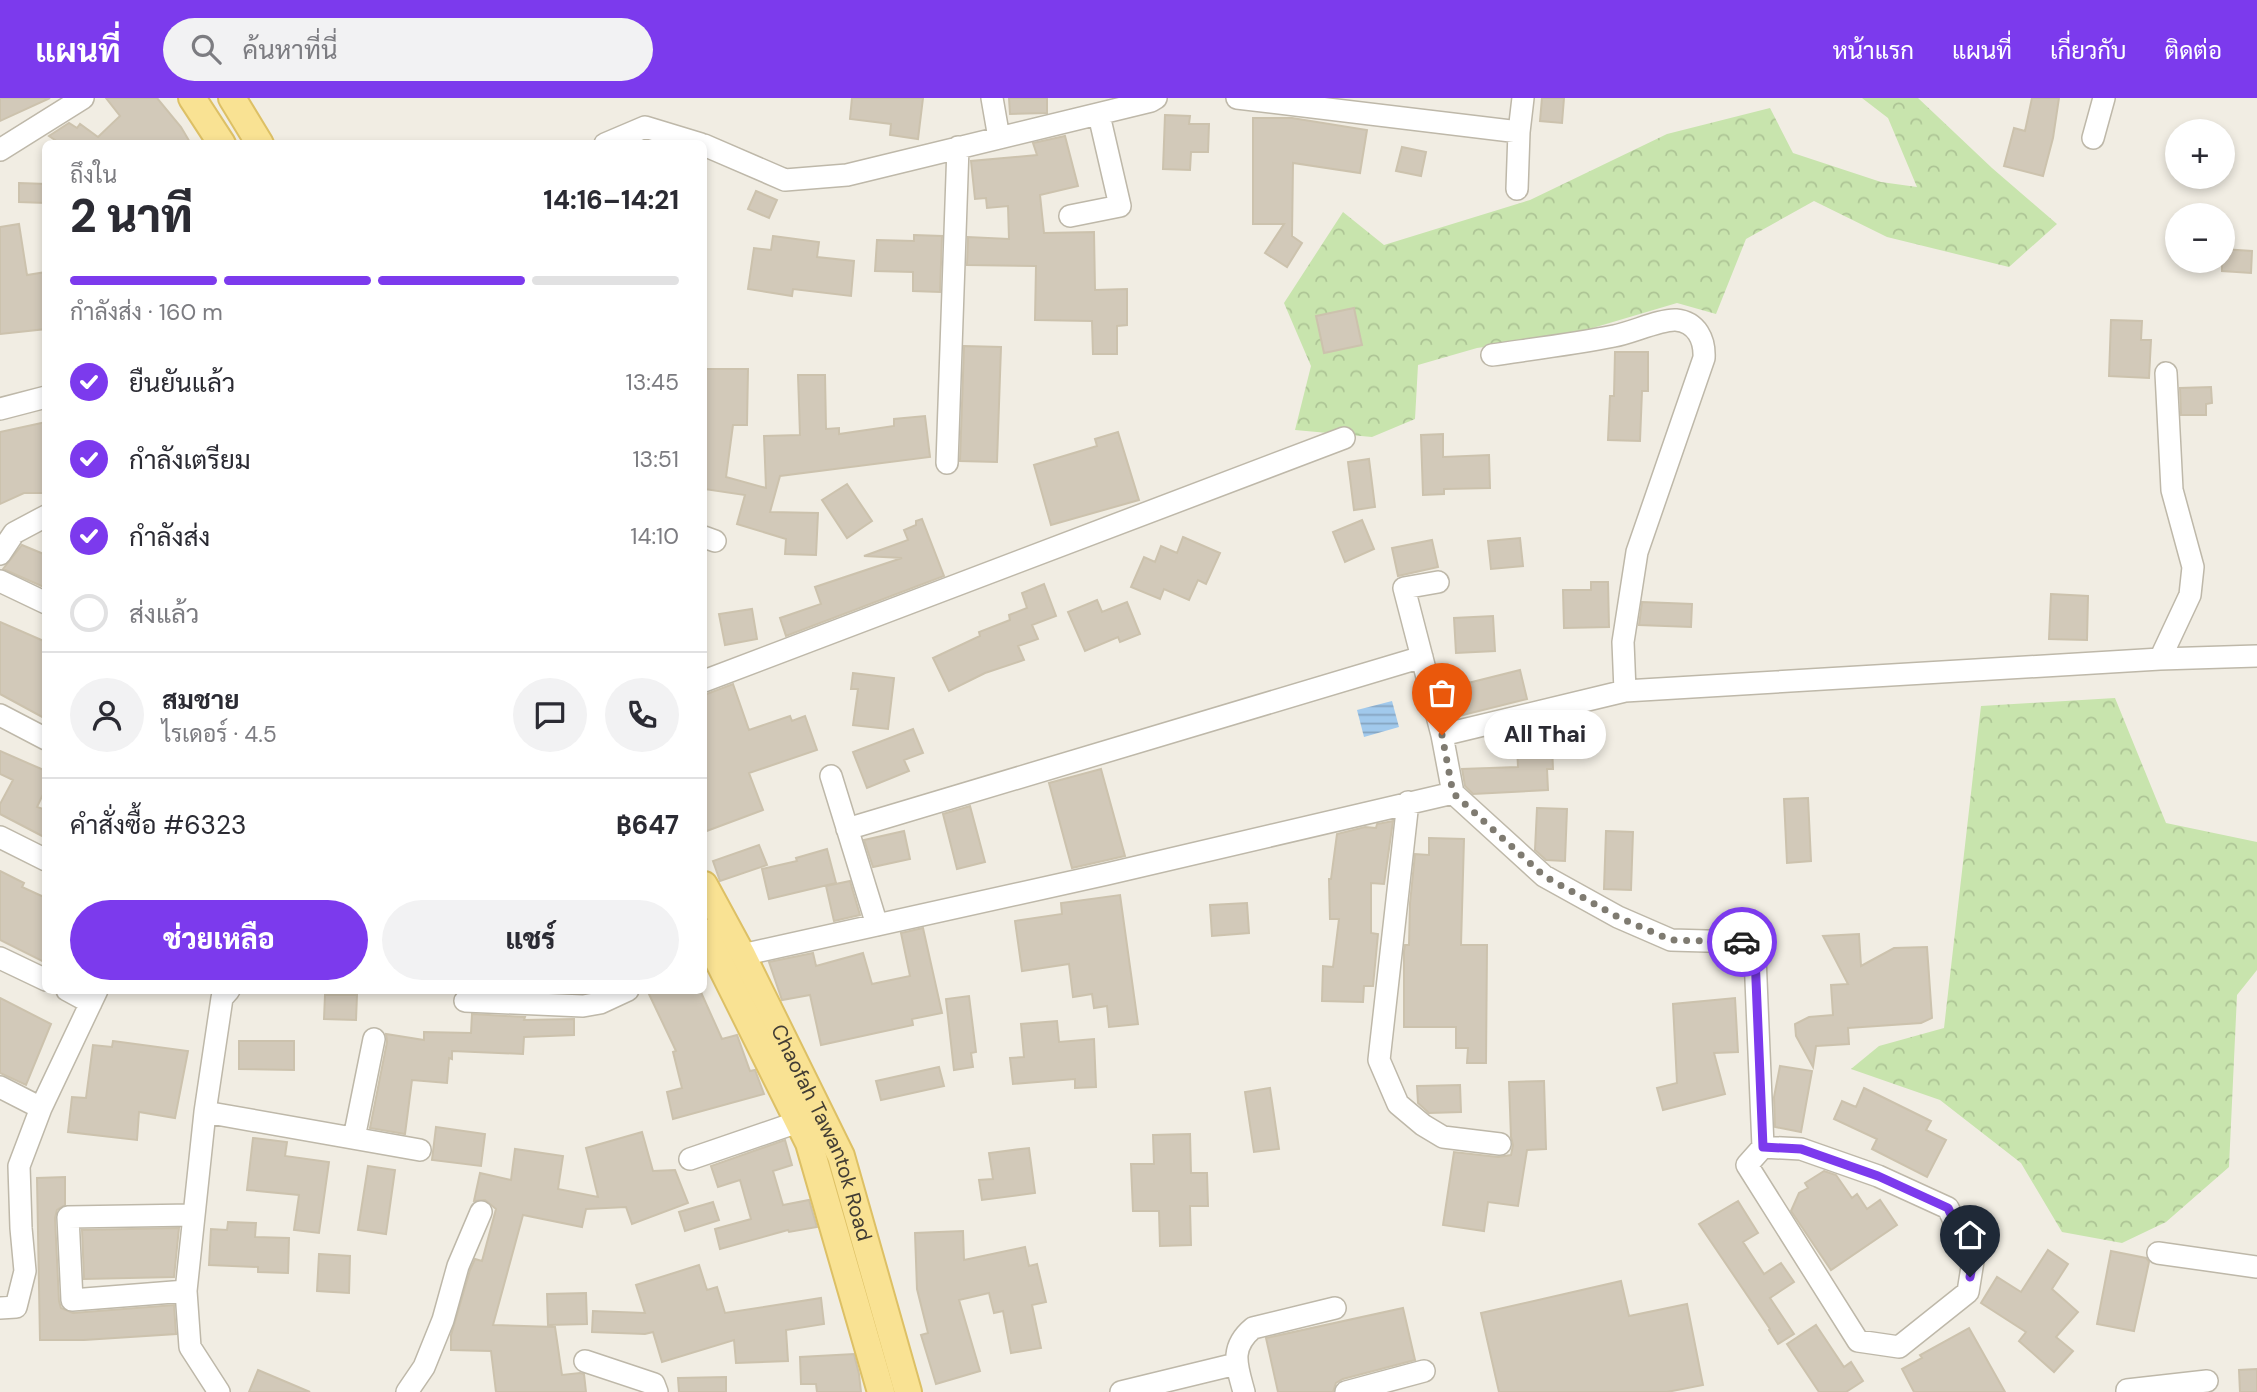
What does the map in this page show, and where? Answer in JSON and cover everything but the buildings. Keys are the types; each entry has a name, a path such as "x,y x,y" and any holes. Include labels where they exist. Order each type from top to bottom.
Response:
{"main road":[{"path":"192,98 219,140"},
{"path":"232,98 258,140"},
{"name":"Chaofah Tawantok Road","path":"707,891 742,955 841,1156 908,1392"},
{"name":"Chaofah Tawantok Road","path":"707,947 809,1143 881,1392"}],"street":[{"path":"0,150 83,98"},
{"path":"992,98 999,138"},
{"path":"707,146 785,180 847,175 1099,115 1156,98"},
{"path":"1237,98 1519,132"},
{"path":"1517,189 1523,98"},
{"path":"2093,138 2104,98"},
{"path":"1070,216 1120,206 1099,115"},
{"path":"614,140 645,127 689,140"},
{"path":"947,463 958,147"},
{"path":"1492,355 1615,336 1678,320 1698,332 1705,344 1704,358 1637,552 1623,642 1625,691"},
{"path":"2160,659 2190,595 2193,566 2172,490 2166,373"},
{"path":"0,409 42,398"},
{"path":"707,680 1344,438"},
{"path":"0,554 14,533 42,518"},
{"path":"0,580 42,601"},
{"path":"1438,582 1404,588 1442,735 1453,793 1544,876 1618,917 1671,940 1741,942 1751,947 1755,956 1763,1147 1747,1165 1858,1341 1899,1347 1968,1292 1973,1261 1948,1208 1878,1176 1801,1149 1763,1147"},
{"path":"1442,735 1625,691 2160,659 2257,656"},
{"path":"847,829 1422,657"},
{"path":"0,715 42,737"},
{"path":"831,776 877,925"},
{"path":"742,955 1107,874 1453,793"},
{"path":"1408,802 1379,1060 1398,1104 1423,1125 1443,1136 1500,1144"},
{"path":"0,837 42,858"},
{"path":"0,958 42,978"},
{"path":"219,1392 190,1347 186,1291 205,1112 222,998 226,994"},
{"path":"465,1001 583,1006 600,1003 619,994"},
{"path":"0,1308 16,1307 26,1271 21,1228 19,1166 41,1108 94,997"},
{"path":"354,1138 374,1039"},
{"path":"0,1087 41,1108"},
{"path":"205,1112 420,1150"},
{"path":"690,1158 798,1122"},
{"path":"407,1392 424,1367 443,1320 458,1266 481,1212"},
{"path":"186,1291 72,1300 68,1217 193,1214"},
{"path":"0,1218 21,1228"},
{"path":"2158,1253 2257,1267"},
{"path":"1244,1392 1236,1364 1240,1344 1253,1328 1335,1308"},
{"path":"585,1360 654,1384 657,1392"},
{"path":"1121,1392 1236,1364"},
{"path":"1346,1392 1424,1371"},
{"path":"2127,1392 2207,1381"}],"green space":[{"path":"1862,98 1918,98 1992,168 2057,224 2009,267 1887,237 1814,201 1746,239 1716,314 1677,303 1569,335 1477,348 1418,365 1415,419 1372,437 1295,430 1311,366 1284,303 1343,212 1384,245 1530,200 1667,134 1770,108 1793,153 1881,182 1917,187 1888,118"},
{"path":"2115,698 2166,823 2257,842 2257,970 2237,995 2229,1167 2166,1222 2122,1243 2062,1232 2021,1163 1940,1100 1851,1069 1879,1046 1944,1028 1981,706"}],"water":[{"path":"1392,701 1399,727 1364,737 1357,710"}],"way so far":[{"path":"1442,735 1453,793 1544,876 1618,917 1671,940 1742,942"}],"place":[{"name":"All Thai","path":"1442,735"}],"route":[{"path":"1742,942 1751,947 1755,956 1763,1147 1801,1149 1878,1176 1948,1208 1973,1261 1970,1277"}]}
